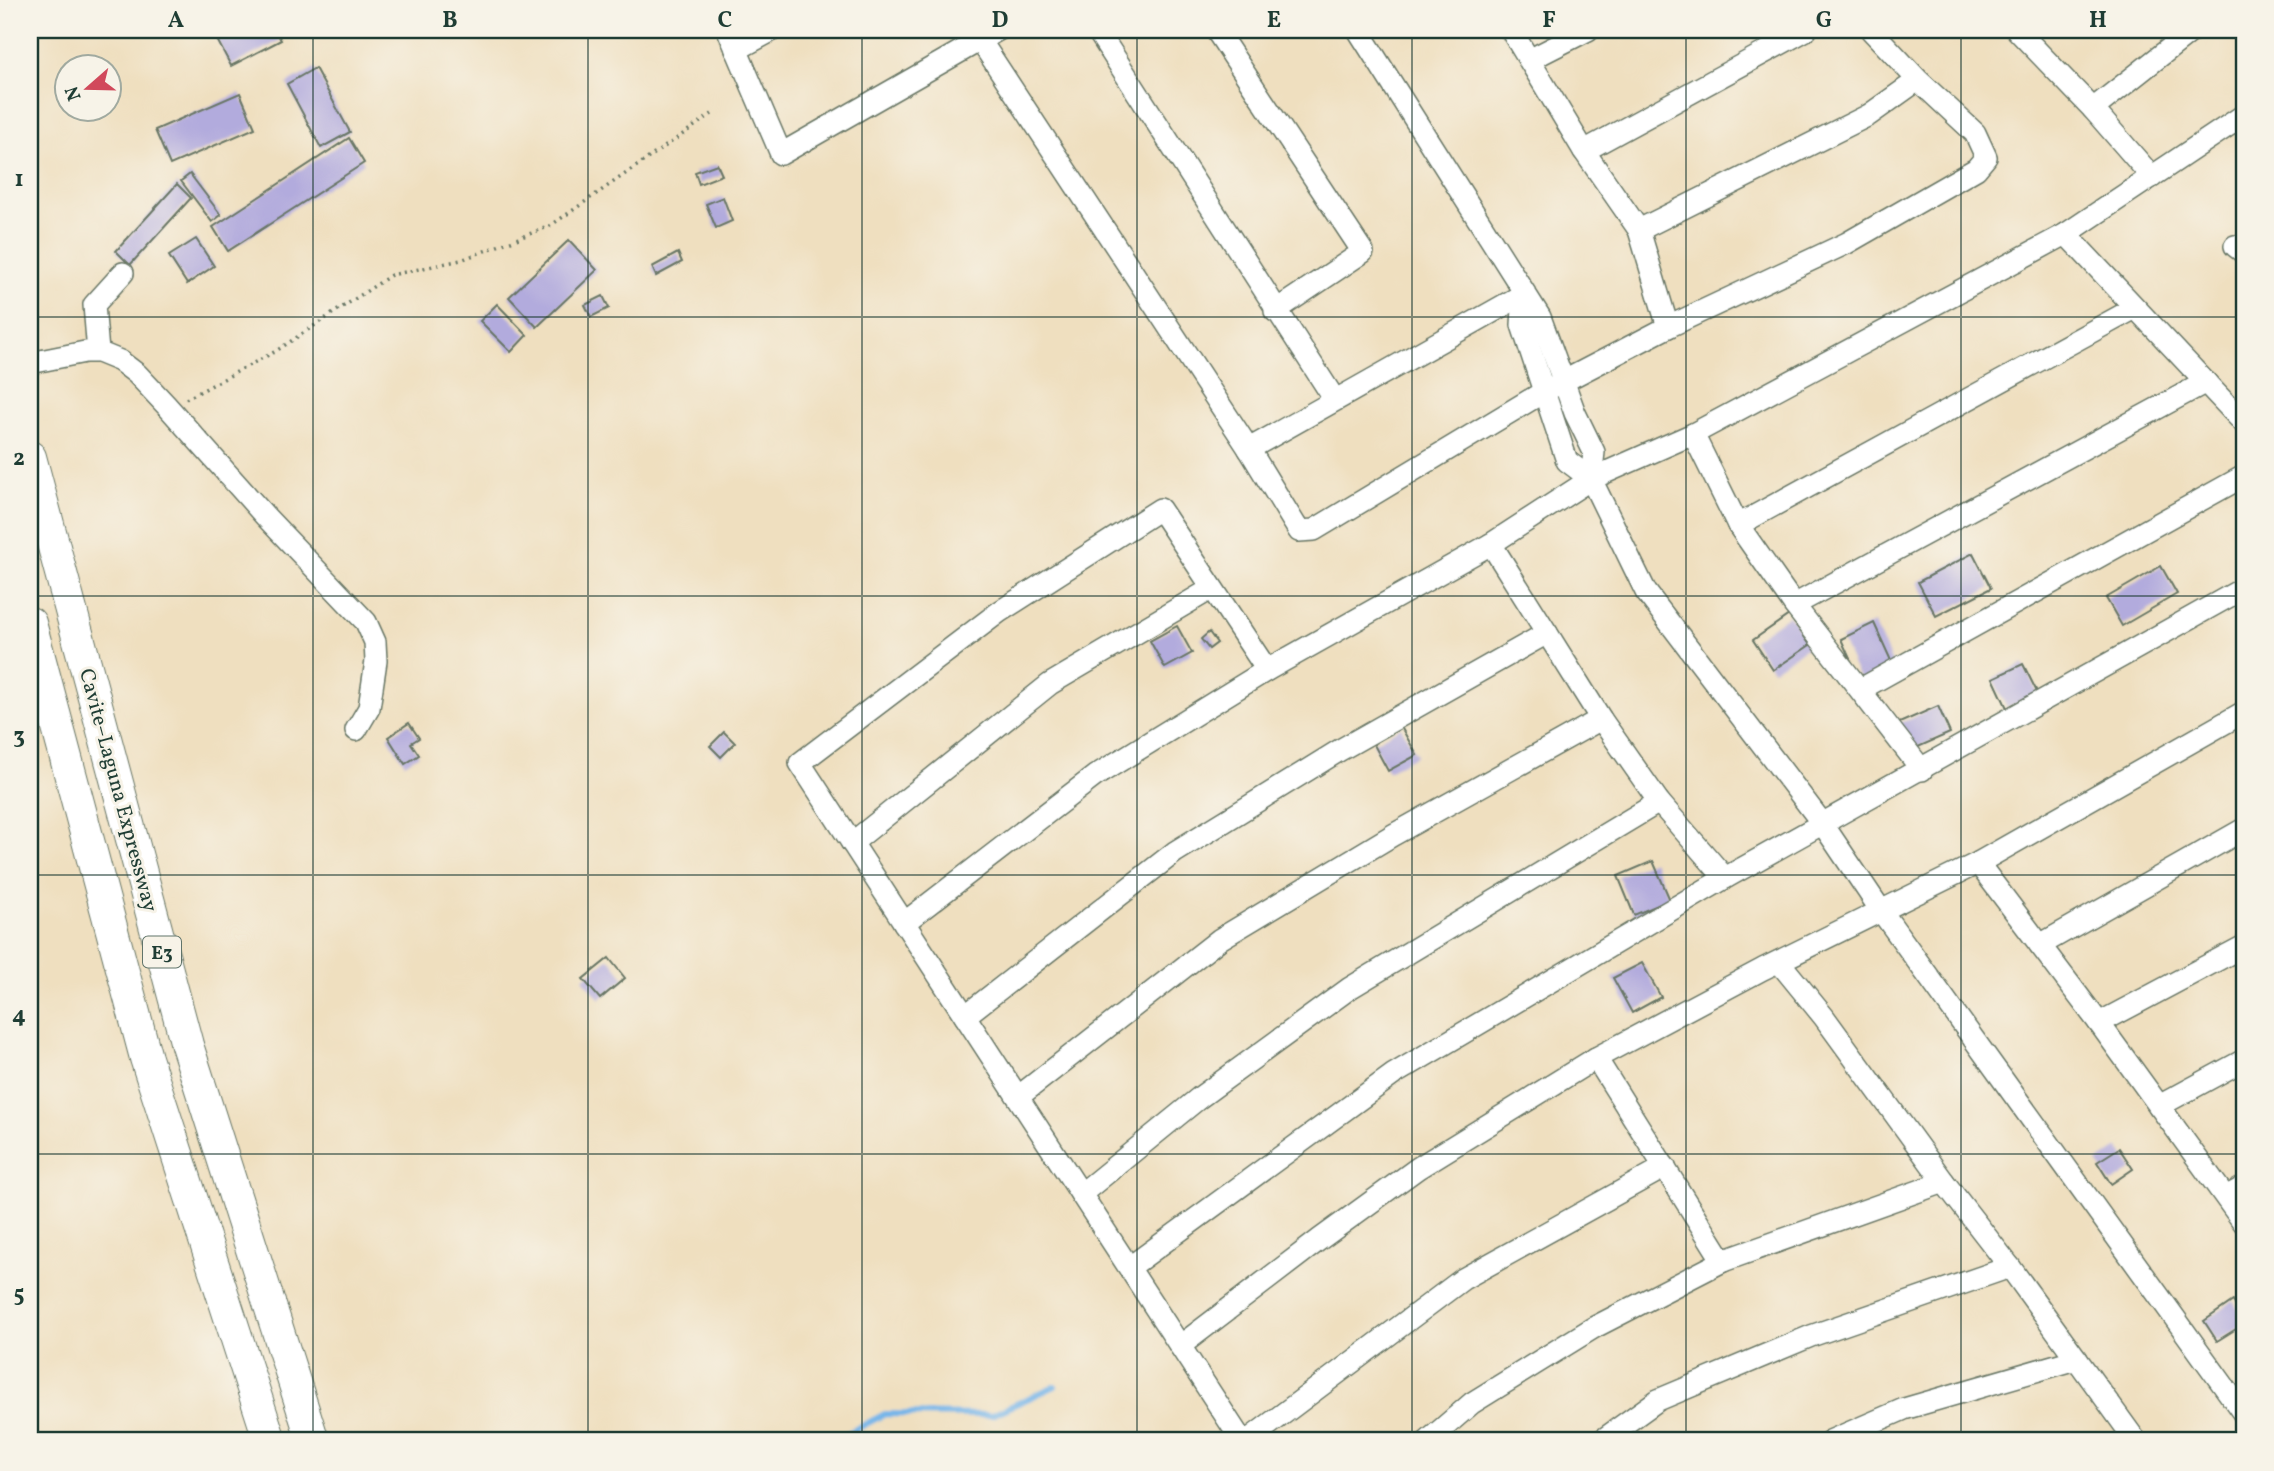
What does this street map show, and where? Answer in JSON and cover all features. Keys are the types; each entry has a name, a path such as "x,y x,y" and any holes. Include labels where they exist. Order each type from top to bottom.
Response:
{"highway":[{"name":"Cavite–Laguna Expressway","path":"30,457 187,1045 313,1441"},
{"name":"Cavite–Laguna Expressway","path":"30,624 146,1058 270,1441"}],"street":[{"path":"728,30 781,154 989,35 1299,531 1314,530 1555,387 1668,327 1847,243 1976,169 1986,156 1975,133 1918,80 1871,30"},
{"path":"736,50 773,30"},
{"path":"1097,30 1275,311 1335,400"},
{"path":"1216,30 1363,252 1275,311"},
{"path":"1359,30 1540,317 1555,387 1594,452 1591,479 1646,592 1822,823 1882,912 2244,1414"},
{"path":"1511,30 1531,59 1584,151 1639,230 1668,327"},
{"path":"1531,59 1588,30"},
{"path":"1584,151 1806,30"},
{"path":"2017,30 2152,177"},
{"path":"2092,109 2167,37 2193,30"},
{"path":"1639,230 1870,115 1918,80"},
{"path":"904,923 1095,776 1267,670 1491,544 1591,479 1693,434 2066,234 2244,115"},
{"path":"2066,234 2244,423"},
{"path":"98,352 94,305 123,272"},
{"path":"1249,449 1524,294"},
{"path":"1738,525 2135,308"},
{"path":"30,363 69,354 98,352 120,361 137,374 265,516 366,622 376,642 376,661 369,708 356,730"},
{"path":"1794,605 2206,382"},
{"path":"1693,434 1738,525 1794,605 1922,770"},
{"path":"1861,689 2244,476"},
{"path":"1267,670 1160,509 999,612 800,763 1244,1441 1463,1279 1665,1167"},
{"path":"1491,544 1601,719 1658,802 1725,878"},
{"path":"1130,1267 1394,1074 1725,878 2244,588"},
{"path":"852,843 1050,684 1211,589"},
{"path":"965,1016 1175,852 1340,750 1547,633"},
{"path":"1180,1346 1418,1168 1596,1058 1763,970 1978,863 2244,712"},
{"path":"1017,1097 1220,939 1393,835 1601,719"},
{"path":"1081,1194 1199,1098 1350,988 1658,802"},
{"path":"2040,945 2244,830"},
{"path":"1978,863 2159,1106 2235,1192 2244,1223"},
{"path":"2099,1023 2244,946"},
{"path":"1780,963 1824,1017 1944,1182 2010,1266 2136,1441"},
{"path":"1596,1058 1723,1261"},
{"path":"2159,1106 2244,1060"},
{"path":"1428,1441 1472,1403 1582,1335 1723,1261 1944,1182"},
{"path":"1601,1441 1658,1400 1811,1336 2010,1266"},
{"path":"1829,1441 1904,1409 2077,1359"}],"path":[{"path":"167,405 193,396 276,351 391,275 461,260 550,226 712,114"}],"building":[{"path":"226,30 275,30 281,40 231,66 215,36"},
{"path":"315,68 350,132 321,148 287,84"},
{"path":"240,93 255,128 170,165 155,130"},
{"path":"349,138 364,163 228,251 213,227"},
{"path":"717,164 722,175 699,184 695,172"},
{"path":"190,174 221,215 212,222 181,181"},
{"path":"177,184 191,198 130,265 116,251"},
{"path":"723,197 732,221 716,228 706,204"},
{"path":"196,239 214,266 187,284 169,256"},
{"path":"569,240 597,270 537,327 509,297"},
{"path":"678,253 682,262 656,276 652,267"},
{"path":"603,296 609,308 591,317 585,305"},
{"path":"497,304 527,335 511,352 480,321"},
{"path":"1973,553 1991,588 1936,616 1918,582"},
{"path":"2161,566 2177,594 2122,626 2106,598"},
{"path":"1789,615 1810,645 1773,670 1753,640"},
{"path":"1874,623 1893,665 1860,681 1841,639"},
{"path":"1177,626 1192,653 1165,668 1150,641"},
{"path":"1209,632 1217,643 1209,649 1201,639"},
{"path":"2023,664 2038,694 2007,708 1993,678"},
{"path":"1938,706 1950,733 1909,751 1897,724"},
{"path":"409,723 419,738 411,743 419,755 405,764 388,737"},
{"path":"1401,727 1417,755 1388,771 1373,743"},
{"path":"724,732 735,743 721,757 710,746"},
{"path":"1653,861 1670,900 1634,915 1618,876"},
{"path":"609,958 625,978 600,999 583,979"},
{"path":"1642,963 1661,997 1632,1013 1613,978"},
{"path":"2119,1148 2133,1169 2111,1184 2097,1162"},
{"path":"2233,1301 2244,1324 2217,1341 2204,1321"}],"waterway":[{"path":"833,1441 885,1414 992,1415 1055,1386"}]}
